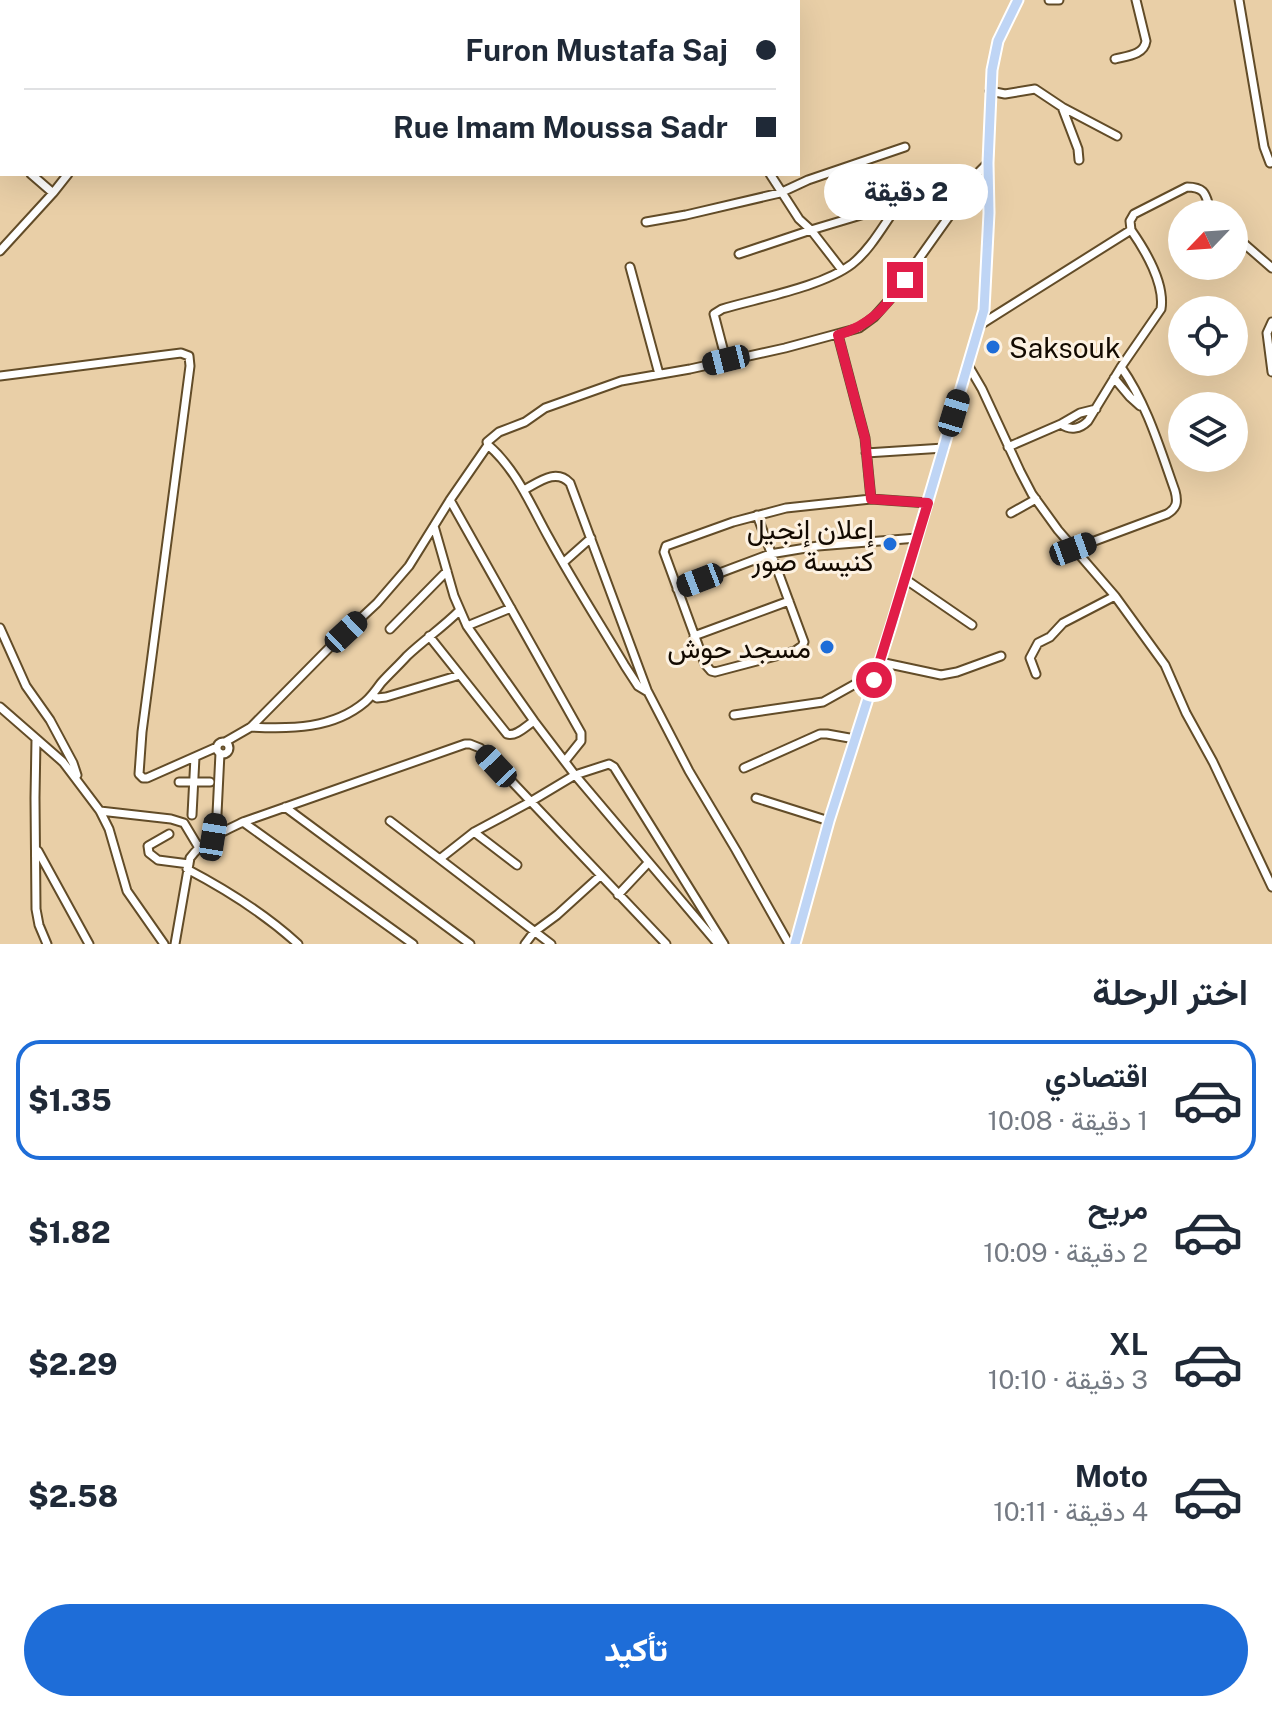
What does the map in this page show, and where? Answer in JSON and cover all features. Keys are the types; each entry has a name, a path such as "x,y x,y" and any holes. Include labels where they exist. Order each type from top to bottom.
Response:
{"main road":[{"path":"795,944 829,821 880,662 980,325 986,290 990,91 998,41 1017,0"}],"street":[{"path":"1049,0 1059,0"},
{"path":"1115,59 1145,48 1136,0"},
{"path":"1239,0 1264,147 1270,163"},
{"path":"990,91 1005,94 1035,89 1117,136"},
{"path":"1062,107 1078,149 1079,160"},
{"path":"646,222 780,193 808,180 905,147"},
{"path":"213,837 217,814 219,743 227,745 251,727 377,603 409,566 493,435 525,422 545,408 621,381 690,369 859,328 882,309 919,261 968,183 988,163"},
{"path":"33,176 53,193"},
{"path":"0,251 66,176"},
{"path":"771,176 799,219 842,270"},
{"path":"739,254 968,183"},
{"path":"1061,424 1081,427 1088,421 1162,305 1151,264 1131,230 1130,221 1134,214 1187,187 1203,191 1208,200"},
{"path":"726,360 714,317 717,311 824,280 842,270 854,262 876,237 898,205"},
{"path":"980,325 1131,230"},
{"path":"1248,247 1272,268"},
{"path":"630,267 659,374"},
{"path":"1272,322 1267,333 1272,372"},
{"path":"838,335 862,422 871,499"},
{"path":"0,376 181,353 189,356 139,774 147,778 218,750"},
{"path":"968,365 1036,499 1073,549 1115,596 1169,673 1272,887"},
{"path":"1073,549 1167,514 1177,503 1156,436 1135,388 1121,367"},
{"path":"1114,378 1142,408"},
{"path":"1008,447 1080,413 1096,409"},
{"path":"488,445 524,490 625,666 638,686 648,692"},
{"path":"866,453 944,448"},
{"path":"524,490 552,476 562,476 576,496 648,692 689,771 789,944"},
{"path":"757,515 804,642 795,651 715,672 708,668 694,636 664,552 666,546 693,535 757,515 786,508 871,499 928,503"},
{"path":"1011,513 1036,499"},
{"path":"450,500 581,733 579,745 565,761"},
{"path":"434,526 459,611 467,626 575,775 718,944"},
{"path":"564,562 591,538"},
{"path":"677,589 770,554 818,546 917,538"},
{"path":"390,629 447,571"},
{"path":"905,579 972,625"},
{"path":"1036,674 1030,658 1038,643 1050,637 1063,623 1115,596"},
{"path":"694,636 789,601"},
{"path":"467,626 511,608"},
{"path":"251,727 286,729 325,723 353,711 429,636 459,611"},
{"path":"0,628 26,686 50,720 79,781"},
{"path":"429,636 507,734 515,734 534,721"},
{"path":"625,666 634,654"},
{"path":"880,662 941,675 1001,656"},
{"path":"372,695 386,697 460,675"},
{"path":"734,715 823,702 857,683 874,680"},
{"path":"0,707 63,762 100,811 109,829 127,891 164,944"},
{"path":"744,768 820,734 855,739"},
{"path":"36,739 36,909 47,944"},
{"path":"175,944 188,866 193,854 213,837 243,822 465,744 480,748 666,944"},
{"path":"192,815 195,757"},
{"path":"441,858 474,832 575,775 609,764 614,767 724,944"},
{"path":"179,782 210,782"},
{"path":"756,798 829,821"},
{"path":"285,807 470,944"},
{"path":"100,811 184,823 199,848"},
{"path":"390,821 551,944"},
{"path":"243,822 413,944"},
{"path":"474,832 517,865"},
{"path":"169,834 148,846 147,851 158,860 188,866 268,919 298,944"},
{"path":"36,849 89,944"},
{"path":"618,895 648,863"},
{"path":"525,944 534,932 600,876"},
{"path":"684,902 690,900 693,894"},
{"path":"280,944 291,937"}],"place":[{"name":"Saksouk","path":"993,347"},
{"name":"إعلان إنجيل كنيسة صور","path":"890,544"},
{"name":"مسجد حوش","path":"827,647"}],"route":[{"path":"874,680 928,503 871,499 862,422 838,335 859,328 874,317 905,280"}]}
